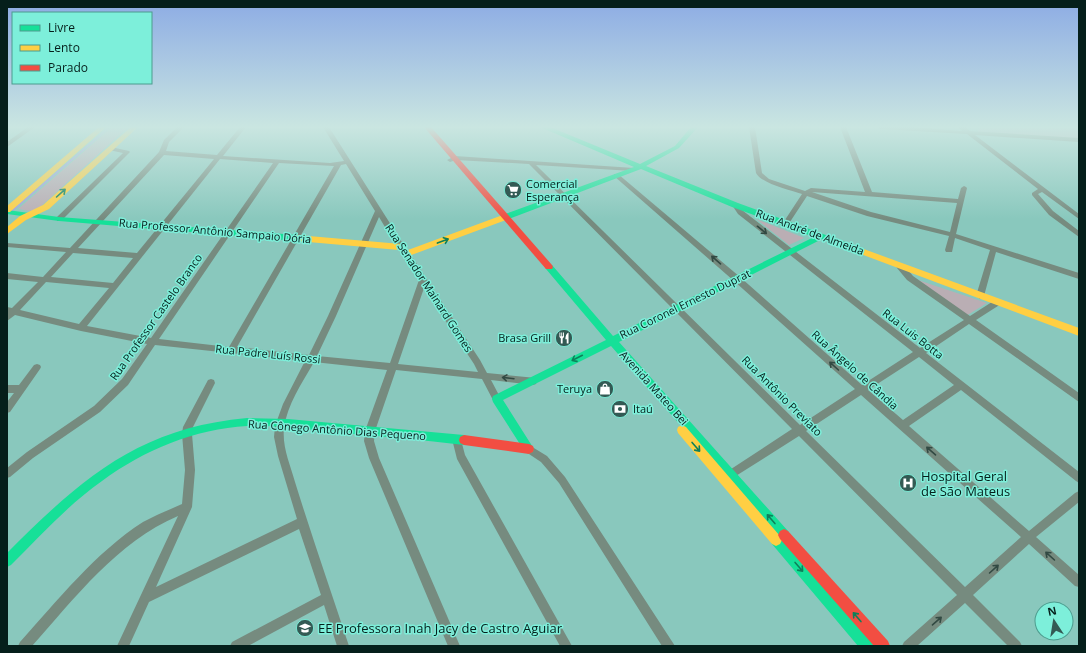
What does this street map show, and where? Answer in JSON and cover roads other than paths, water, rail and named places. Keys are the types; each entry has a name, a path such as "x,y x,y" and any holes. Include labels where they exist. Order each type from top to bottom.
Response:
{"main road":[{"path":"8,211 69,157"},
{"path":"7,231 19,221 46,207 101,157"},
{"name":"Rua André de Almeida","path":"612,157 636,168 1079,332"},
{"path":"404,250 503,218 636,168 657,157"},
{"name":"Avenida Mateo Bei","path":"453,159 609,342 728,477 883,646"},
{"name":"Rua Professor Antônio Sampaio Dória","path":"8,211 19,214 59,219 363,244 404,250"},
{"name":"Rua Coronel Ernesto Duprat","path":"533,381 822,236"},
{"path":"497,399 533,381"},
{"name":"Rua Senador Mainard Gomes","path":"497,399 529,449"},
{"name":"Rua Cônego Antônio Dias Pequeno","path":"7,561 75,496 113,467 149,448 186,434 234,423 281,423 456,439 529,449"},
{"path":"495,444 517,432"},
{"name":"Avenida Mateo Bei","path":"728,477 867,646"}],"street":[{"path":"59,219 121,157"},
{"path":"7,318 10,311 44,280 158,157"},
{"path":"81,328 219,157"},
{"path":"226,157 338,165 348,162"},
{"name":"Rua Senador Mainard Gomes","path":"345,157 484,375 497,399"},
{"path":"757,157 760,175 767,180 891,221 953,235 1079,276"},
{"path":"855,157 869,194"},
{"path":"1003,157 1079,217"},
{"path":"453,159 636,168"},
{"name":"Rua Professor Castelo Branco","path":"7,474 30,455 87,417 112,396 125,382 277,161"},
{"name":"Rua Antônio Previato","path":"531,163 1016,646"},
{"path":"231,350 338,165"},
{"name":"Rua Ângelo de Cândia","path":"616,175 737,279 1079,582"},
{"path":"949,250 964,188"},
{"path":"1043,189 1034,194 1051,213 1079,235"},
{"path":"786,223 806,193 815,190 960,201"},
{"path":"840,204 841,192"},
{"name":"Rua Luis Botta","path":"735,205 740,212 790,253 1079,478"},
{"path":"343,646 328,596 302,522 279,438 281,423 292,392 311,358 379,210"},
{"path":"7,245 139,256"},
{"path":"980,296 994,248"},
{"path":"900,266 910,278 1079,398"},
{"path":"7,276 115,286"},
{"path":"423,280 370,431 369,441 374,458 454,646"},
{"path":"728,477 799,430 862,391 918,352 998,302"},
{"name":"Rua Padre Luís Rossi","path":"10,311 81,328 153,342 533,381"},
{"path":"7,409 37,367"},
{"path":"123,646 178,529 187,506 190,470 186,434 191,418 211,383"},
{"path":"902,426 960,386"},
{"path":"7,388 21,389"},
{"path":"456,439 460,456 566,646"},
{"path":"529,449 544,460 562,480 669,646"},
{"path":"908,646 1079,496"},
{"path":"24,646 105,560 141,531 162,518 187,506"},
{"path":"146,598 302,522"},
{"path":"236,646 328,596"}],"waterway":[{"path":"12,211 74,157"}],"place":[{"name":"Comercial Esperança","path":"513,190"},
{"name":"Brasa Grill","path":"564,338"},
{"name":"Teruya","path":"605,389"},
{"name":"Itaú","path":"620,409"},
{"name":"Hospital Geral de São Mateus","path":"908,483"},
{"name":"EE Professora Inah Jacy de Castro Aguiar","path":"305,628"}]}
